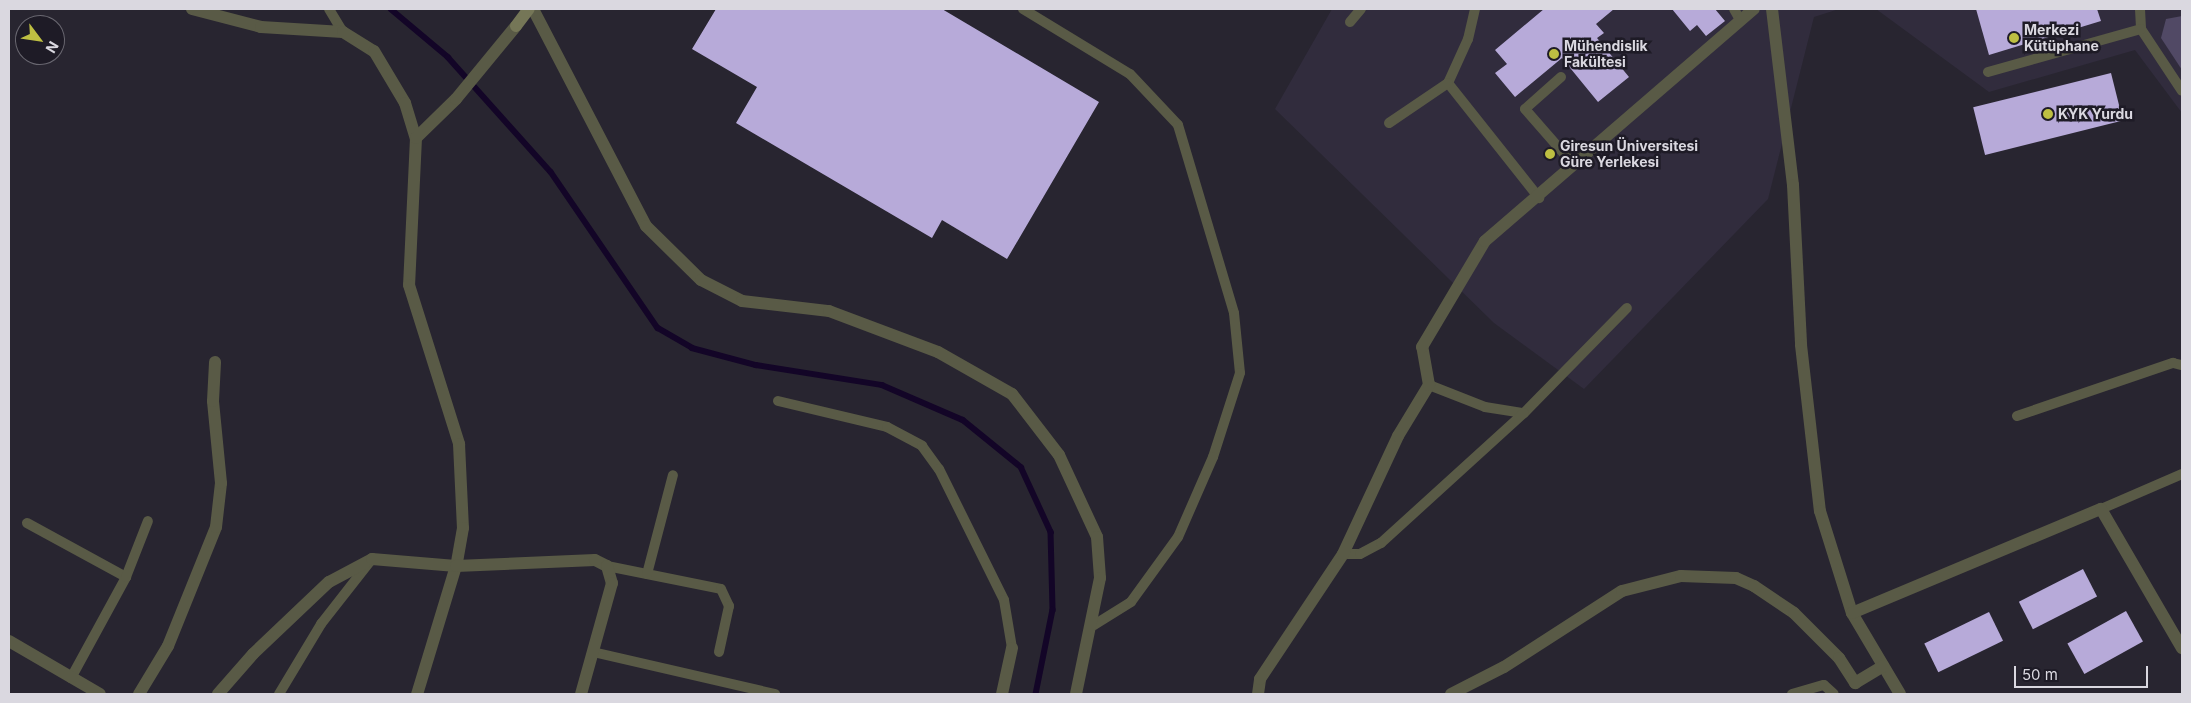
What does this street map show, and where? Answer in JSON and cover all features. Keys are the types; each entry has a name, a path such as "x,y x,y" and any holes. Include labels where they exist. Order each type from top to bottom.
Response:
{"street":[{"path":"192,9 261,27 343,32 374,51 405,102 416,138 410,285 459,444 463,528 456,566 417,694"},
{"path":"416,138 456,99 529,9"},
{"path":"533,9 646,226 701,280 742,301 829,311 938,352 1012,394 1059,456 1097,537 1100,578 1094,625 1076,694"},
{"path":"1258,694 1260,679 1343,554 1398,436 1429,385 1422,347 1485,241 1538,198 1737,14 1754,9"},
{"path":"1772,9 1793,185 1801,345 1820,511 1852,613 1900,694"},
{"path":"139,694 168,646 216,527 221,483 213,401 215,362"},
{"path":"1852,613 2101,509 2182,648"},
{"path":"218,694 252,654 329,582 372,559 456,566 595,560 606,566 612,583 581,694"},
{"path":"1451,694 1504,668 1622,591 1681,576 1736,578 1754,586 1794,613 1839,658 1854,682 1884,666"},
{"path":"9,641 100,694"},
{"path":"1002,694 1012,648"}],"lane":[{"path":"329,9 343,32"},
{"path":"1023,9 1130,74 1178,125 1235,322 1240,373 1212,457 1178,537 1131,602 1094,625"},
{"path":"1350,22 1361,9"},
{"path":"1389,123 1448,83 1468,39 1475,9"},
{"path":"2140,9 2141,28 2182,90"},
{"path":"1988,72 2141,28"},
{"path":"1561,77 1525,110 1573,164"},
{"path":"1448,83 1538,198"},
{"path":"1343,554 1360,554 1381,543 1524,413 1627,308"},
{"path":"2017,416 2173,363 2182,365"},
{"path":"1429,385 1486,407 1524,413"},
{"path":"778,401 887,427 922,446 939,469 1004,600 1012,648"},
{"path":"2101,509 2182,474"},
{"path":"647,574 673,475"},
{"path":"70,678 126,577 148,520"},
{"path":"27,523 126,577"},
{"path":"279,694 320,624 372,559"},
{"path":"606,566 721,589 729,606 719,652"},
{"path":"593,652 775,694"},
{"path":"1792,694 1824,685 1834,694"}],"shaded area":[{"name":"Giresun Üniversitesi Güre Yerlekesi","path":"1332,9 1839,9 1814,17 1768,199 1584,389 1494,323 1275,109"},
{"path":"1876,9 2182,9 2182,113 2135,50 1989,92"},
{"path":"2182,16 2182,70 2161,38 2166,19"}],"building":[{"path":"716,9 942,9 1099,102 1007,259 942,220 932,238 736,123 757,87 692,49"},
{"name":"Mühendislik Fakültesi","path":"1544,9 1614,9 1596,24 1604,33 1597,38 1629,77 1598,102 1562,58 1515,97 1495,73 1507,64 1495,50"},
{"name":"Mühendislik Fakültesi","path":"1672,9 1715,9 1725,21 1706,36 1697,25 1690,31"},
{"name":"Merkezi Kütüphane","path":"1976,9 2097,9 2101,21 1989,55"},
{"name":"KYK Yurdu","path":"2111,73 2123,121 1985,155 1973,107"},
{"path":"2083,569 2097,597 2033,629 2019,602"},
{"path":"2126,611 2143,642 2084,674 2067,643"},
{"path":"1989,612 2003,641 1938,672 1924,644"}],"waterway":[{"path":"391,9 448,57 551,172 658,328 692,348 756,365 882,385 963,420 1021,467 1051,532 1053,610 1036,694"}],"place":[{"name":"Merkezi Kütüphane","path":"2014,38"},
{"name":"Mühendislik Fakültesi","path":"1554,54"},
{"name":"KYK Yurdu","path":"2048,114"},
{"name":"Giresun Üniversitesi Güre Yerlekesi","path":"1550,154"}]}
